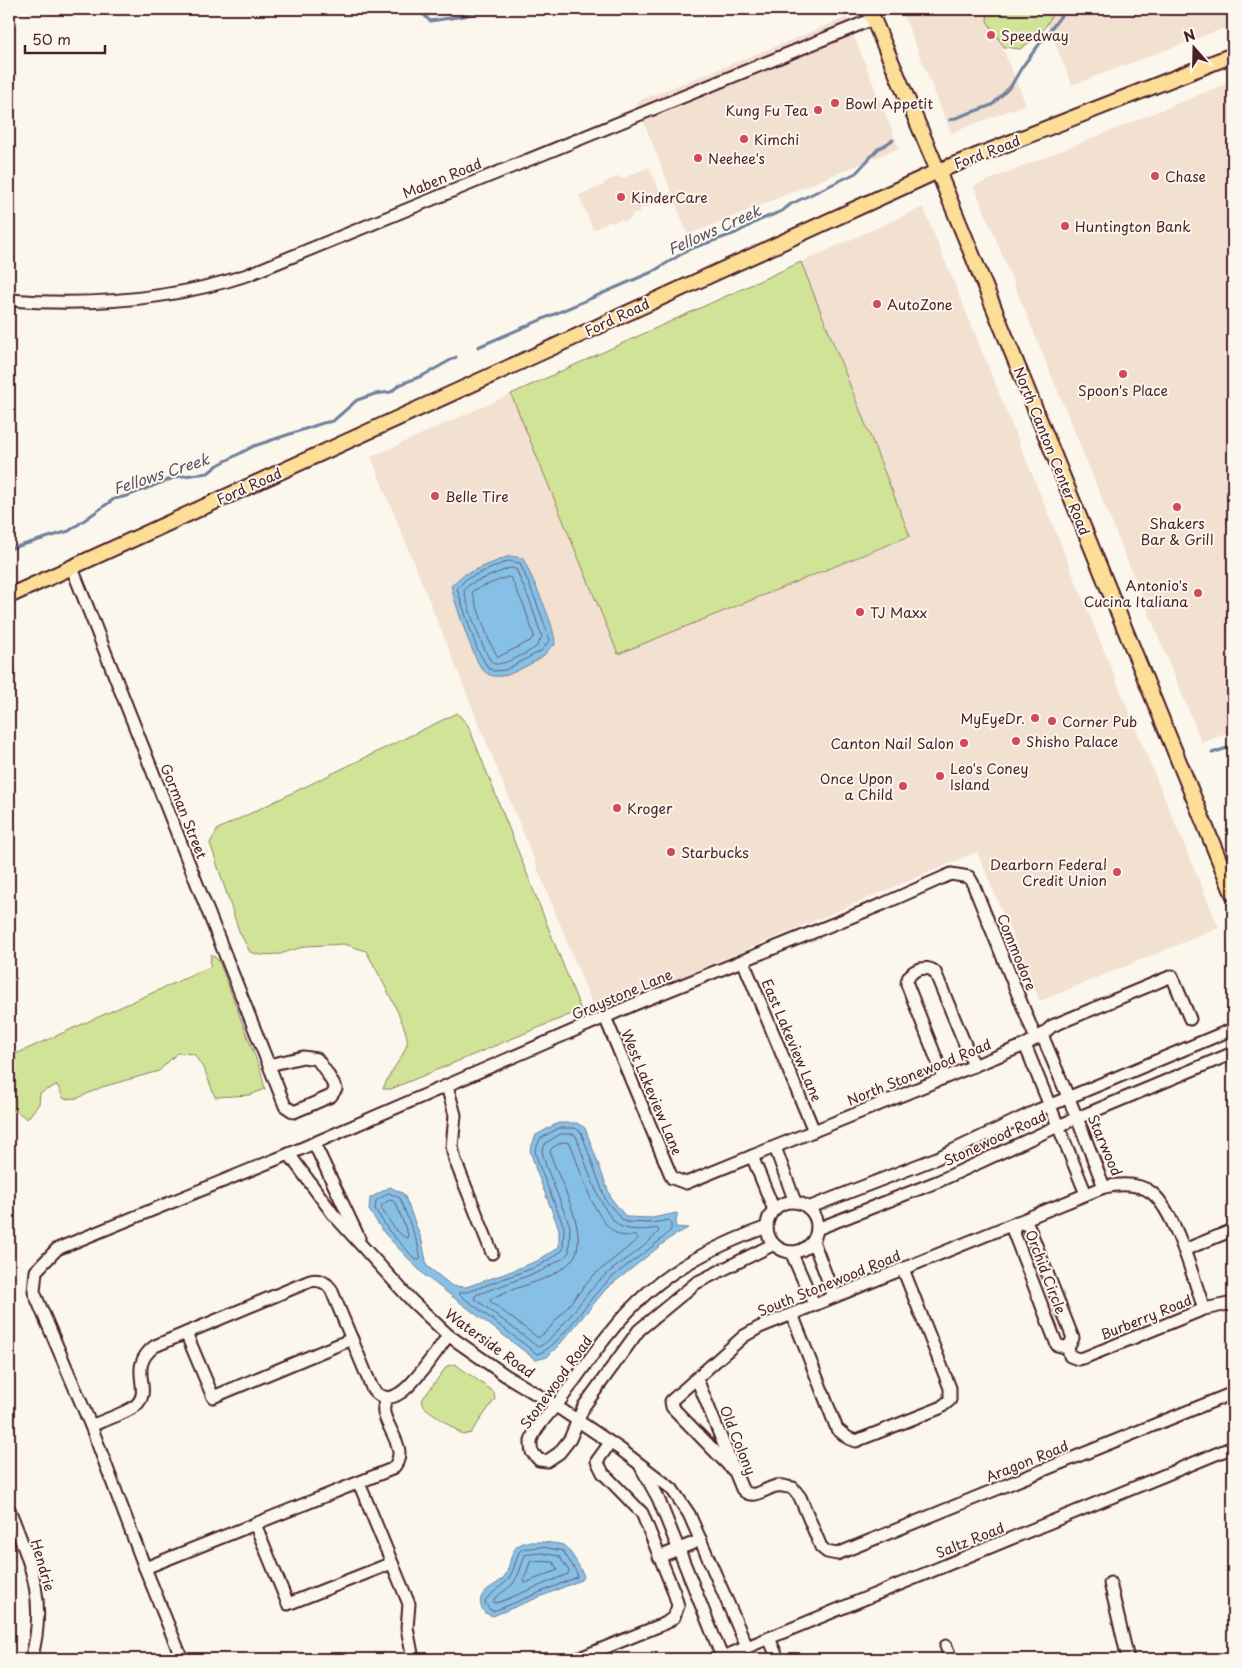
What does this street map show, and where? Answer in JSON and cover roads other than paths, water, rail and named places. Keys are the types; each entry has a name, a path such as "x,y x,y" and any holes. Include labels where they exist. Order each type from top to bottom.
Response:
{"main road":[{"name":"North Canton Center Road","path":"871,14 938,171 1233,894"},
{"name":"Ford Road","path":"9,596 938,171 1233,55"}],"street":[{"name":"Maben Road","path":"9,300 44,303 83,303 191,291 222,283 871,14"},
{"name":"Gorman Street","path":"72,568 285,1106 294,1112 331,1096 336,1089 317,1059 303,1057 269,1065"},
{"name":"Graystone Lane","path":"182,1659 91,1426 34,1292 36,1271 57,1249 289,1154 605,1017 883,904 951,874 969,877"},
{"name":"Commodore","path":"969,877 1039,1037"},
{"name":"East Lakeview Lane","path":"743,961 814,1131"},
{"path":"944,1078 907,984 909,974 924,968 931,968 935,972 974,1066"},
{"name":"North Stonewood Road","path":"672,1178 686,1183 1025,1045 1039,1037 1052,1026 1172,976 1190,1019"},
{"name":"West Lakeview Lane","path":"605,1017 672,1178"},
{"name":"Stonewood Road","path":"808,1208 937,1158 1050,1106 1233,1030"},
{"name":"Starwood","path":"1039,1037 1078,1118 1104,1187 1117,1184 1131,1185 1152,1192 1166,1208 1184,1250 1204,1309"},
{"path":"1025,1045 1086,1194"},
{"path":"1177,1052 1185,1072"},
{"name":"Stonewood Road","path":"817,1229 939,1181 1058,1126 1233,1053"},
{"path":"447,1086 455,1115 452,1147 454,1160 492,1253"},
{"name":"Waterside Road","path":"314,1143 364,1249"},
{"path":"774,1147 795,1202"},
{"name":"Waterside Road","path":"289,1154 332,1214 412,1301 448,1335 505,1375 556,1406 637,1461 672,1489 689,1514 747,1647"},
{"path":"752,1156 774,1210"},
{"name":"South Stonewood Road","path":"733,1470 672,1407 671,1401 750,1331 1104,1187"},
{"path":"795,1202 808,1208 814,1214 817,1229 812,1241 803,1250 791,1252 782,1250 774,1244 769,1236 767,1227 769,1218 774,1210 784,1204 795,1202"},
{"name":"Orchid Circle","path":"1017,1222 1028,1225 1073,1338 1069,1352 1057,1345 1013,1231 1017,1222"},
{"name":"Stonewood Road","path":"767,1227 715,1249 686,1265 649,1292 626,1314 602,1342 556,1406 542,1422 531,1440 532,1452 539,1460 547,1460 559,1453 570,1439 584,1406 639,1330 696,1283 774,1244"},
{"path":"1184,1250 1233,1230"},
{"path":"812,1241 834,1296"},
{"path":"791,1252 814,1304"},
{"path":"792,1314 837,1429 848,1438 856,1441 940,1408 950,1400 950,1388 903,1269"},
{"path":"91,1426 136,1405 142,1396 140,1369 145,1355 159,1344 315,1280 323,1282 331,1289 372,1388 377,1395 385,1397 396,1396 408,1387 448,1335"},
{"name":"Burberry Road","path":"1069,1352 1078,1359 1086,1357 1204,1309 1233,1303"},
{"path":"186,1333 213,1398 352,1339"},
{"name":"Old Colony","path":"696,1379 733,1470 746,1493 754,1494 777,1486 793,1488"},
{"name":"Aragon Road","path":"793,1488 800,1497 821,1547 830,1554 842,1553 1233,1393"},
{"path":"145,1568 388,1471 395,1466 398,1460 398,1446 384,1414 385,1397"},
{"path":"577,1659 666,1623 674,1617 678,1606 642,1513 603,1473 598,1461 610,1443"},
{"name":"Saltz Road","path":"720,1658 1233,1448"},
{"name":"Waterside Road","path":"637,1461 658,1498 720,1658"},
{"path":"359,1483 409,1604 407,1628 413,1659"},
{"name":"Hendrie","path":"9,1509 28,1556 37,1591 38,1622 31,1659"},
{"path":"255,1524 288,1604 392,1563"},
{"path":"659,1556 700,1540"},
{"path":"1110,1583 1128,1659"},
{"path":"769,1638 778,1659"},
{"path":"946,1646 951,1659"}],"water":[{"path":"509,556 523,558 547,613 555,645 546,654 515,672 495,676 485,672 476,657 465,632 451,586 463,575"},
{"path":"558,1123 577,1123 585,1128 611,1198 626,1217 652,1218 677,1213 675,1227 688,1228 670,1238 606,1289 560,1344 547,1357 536,1360 424,1275 385,1234 369,1210 370,1198 390,1187 404,1194 422,1241 427,1266 452,1286 466,1287 537,1261 559,1247 559,1229 530,1150 536,1135"},
{"path":"543,1542 561,1544 566,1547 584,1576 581,1580 493,1616 485,1613 480,1600 488,1589 504,1577 513,1551 524,1543"}],"waterway":[{"path":"418,9 430,21 464,16 484,9"},
{"name":"Fellows Creek","path":"950,120 992,105 1011,86 1022,67 1066,9"},
{"name":"Fellows Creek","path":"478,347 652,272 690,249 736,233 782,211 791,204 856,173 878,149 893,140"},
{"name":"Fellows Creek","path":"9,549 69,531 114,499 127,496 176,477 208,473 218,465 254,446 333,421 357,400 375,394 391,392 399,385 424,375 456,357"},
{"path":"1212,753 1233,746"}],"place":[{"name":"Speedway","path":"991,35"},
{"name":"Bowl Appetit","path":"835,103"},
{"name":"Kung Fu Tea","path":"818,110"},
{"name":"Kimchi","path":"744,139"},
{"name":"Neehee's","path":"698,158"},
{"name":"Chase","path":"1155,176"},
{"name":"KinderCare","path":"621,197"},
{"name":"Huntington Bank","path":"1065,226"},
{"name":"AutoZone","path":"877,304"},
{"name":"Spoon's Place","path":"1123,374"},
{"name":"Belle Tire","path":"435,496"},
{"name":"Shakers Bar & Grill","path":"1177,507"},
{"name":"Antonio's Cucina Italiana","path":"1198,593"},
{"name":"TJ Maxx","path":"860,612"},
{"name":"MyEyeDr.","path":"1035,718"},
{"name":"Corner Pub","path":"1052,721"},
{"name":"Shisho Palace","path":"1016,741"},
{"name":"Canton Nail Salon","path":"964,743"},
{"name":"Leo's Coney Island","path":"940,776"},
{"name":"Once Upon a Child","path":"903,786"},
{"name":"Kroger","path":"617,808"},
{"name":"Starbucks","path":"671,852"},
{"name":"Dearborn Federal Credit Union","path":"1117,872"}]}
